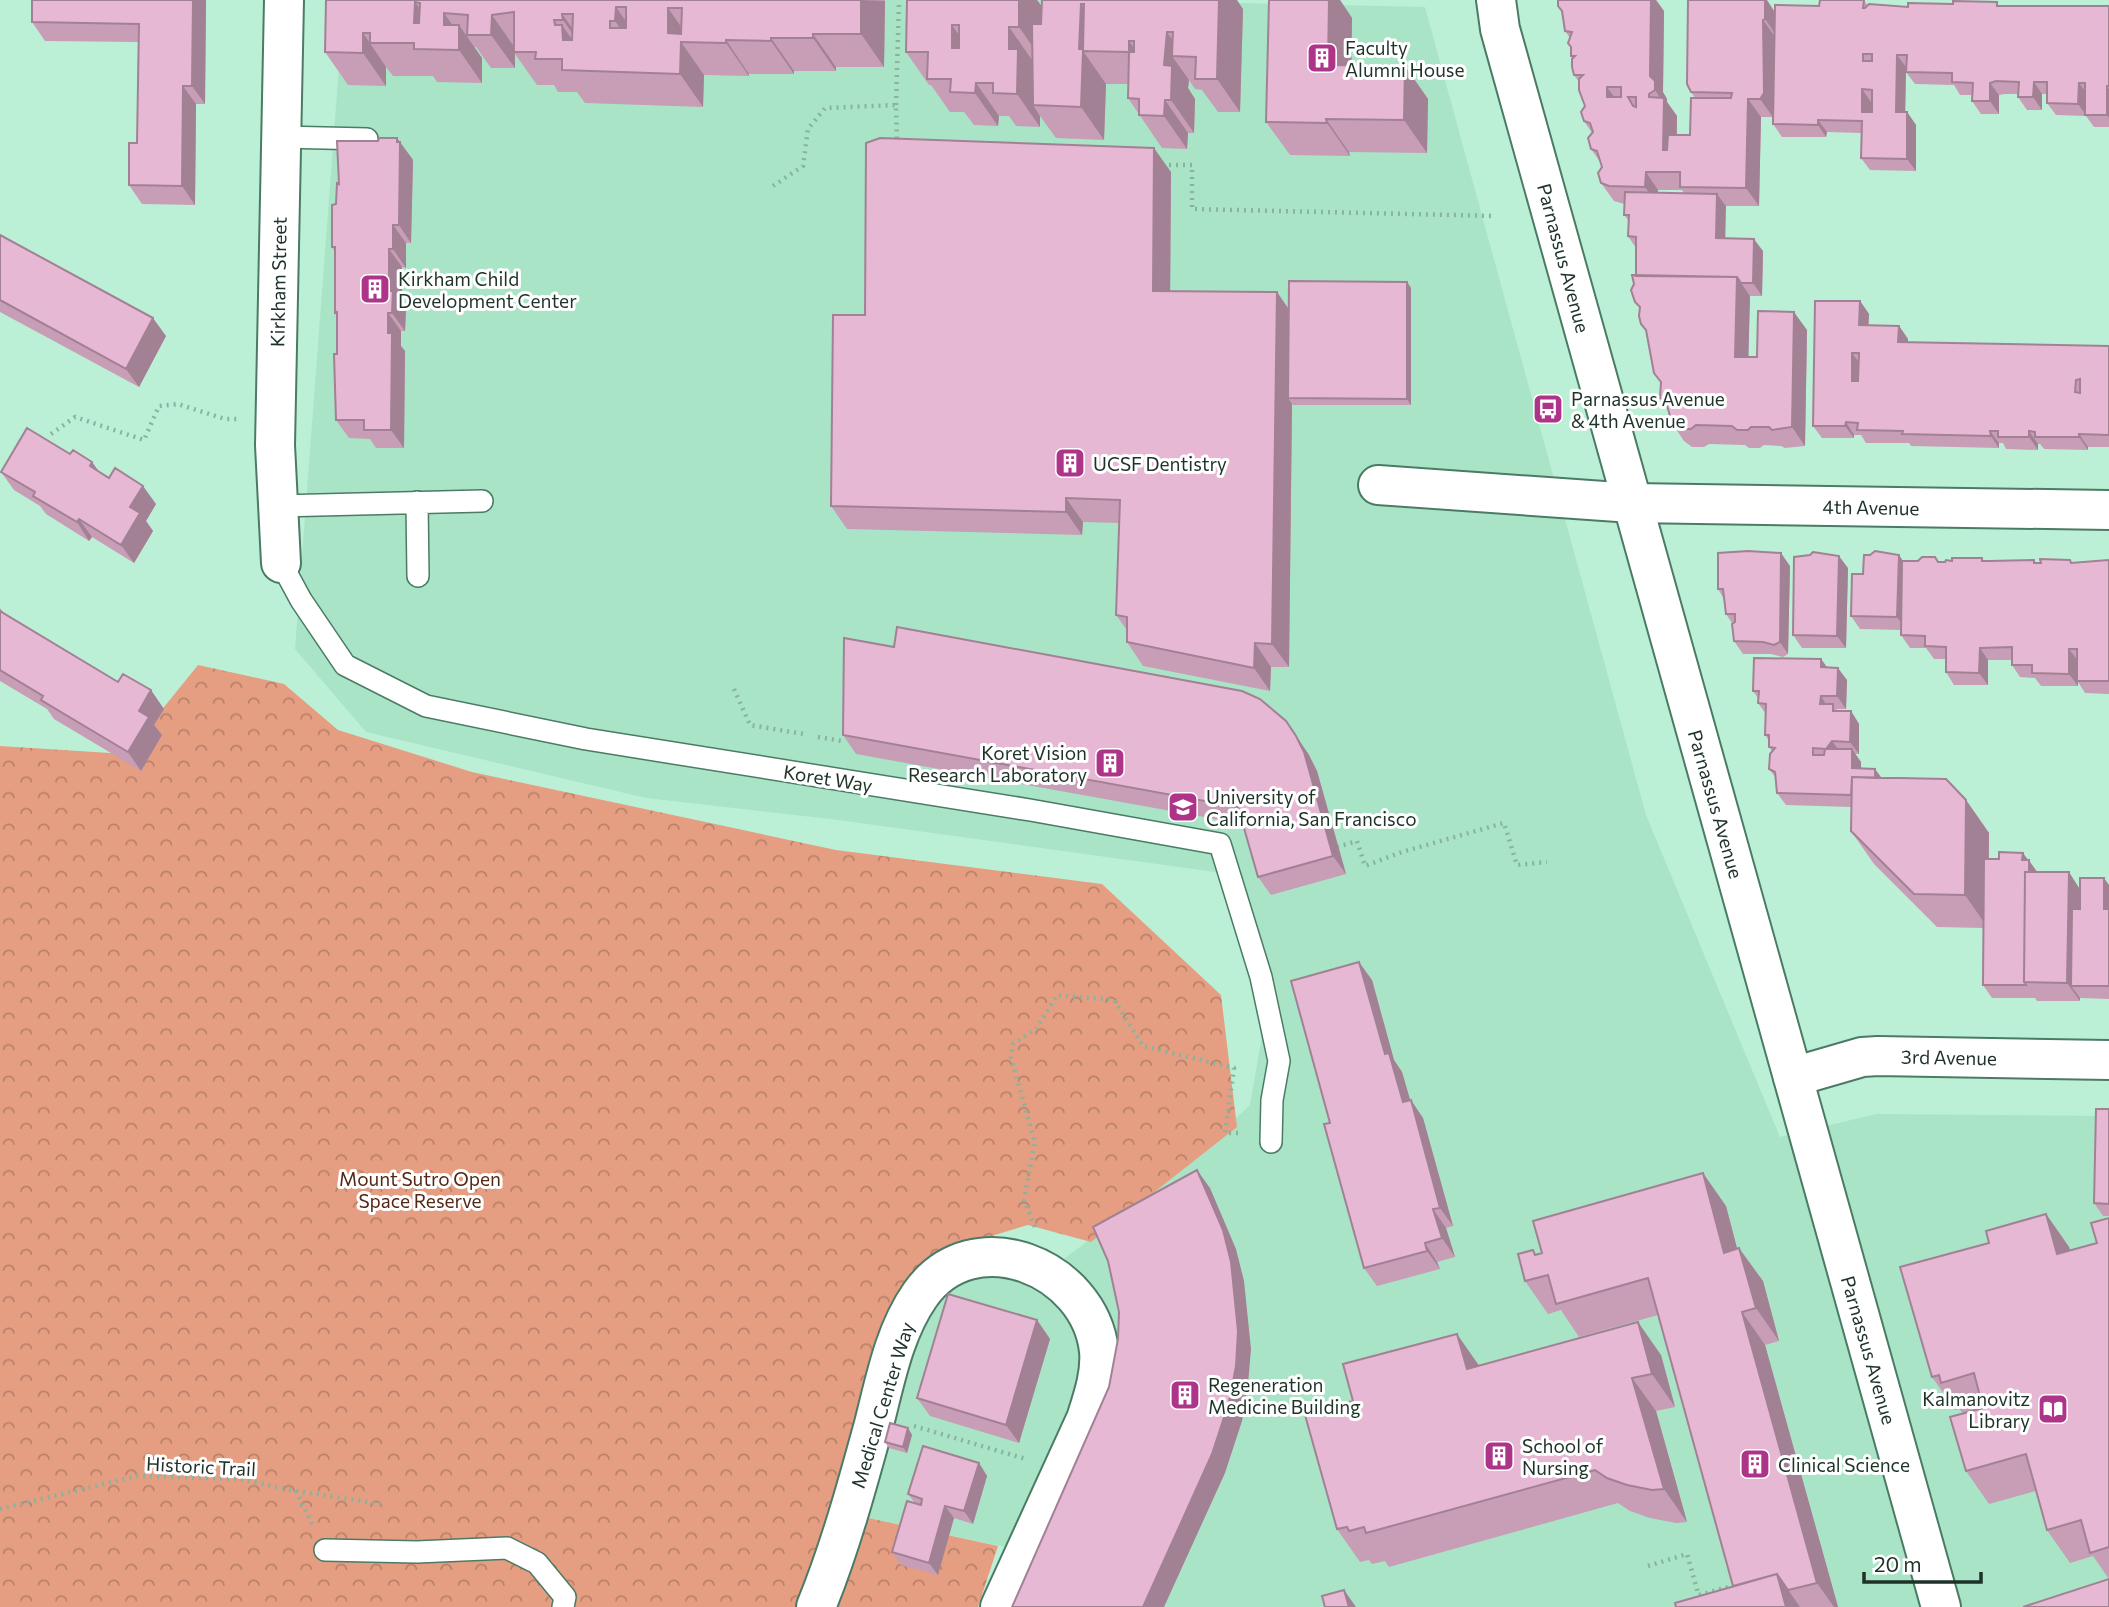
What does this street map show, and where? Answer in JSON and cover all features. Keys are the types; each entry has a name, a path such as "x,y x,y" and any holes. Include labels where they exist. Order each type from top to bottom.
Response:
{"street":[{"name":"Kirkham Street","path":"281,563 275,445 284,0"},
{"name":"Parnassus Avenue","path":"1496,0 1500,29 1941,1607"},
{"name":"4th Avenue","path":"1378,485 1632,503 2109,510"},
{"name":"3rd Avenue","path":"1793,1077 1862,1057 1878,1056 2109,1060"},
{"name":"Medical Center Way","path":"816,1607 842,1537 904,1324 921,1294 934,1278 967,1261 1007,1257 1028,1262 1047,1271 1068,1287 1084,1308 1093,1328 1099,1351 1099,1371 1094,1396 1063,1470 1000,1607"}],"lane":[{"path":"281,137 368,139"},
{"path":"278,506 482,501"},
{"path":"417,502 418,576"},
{"name":"Koret Way","path":"281,563 301,600 345,665 426,706 586,739 1030,810 1220,844 1261,977 1279,1061 1272,1100 1270,1142"},
{"path":"325,1550 417,1552 507,1548 537,1563 565,1597 563,1607"}],"path":[{"path":"897,151 899,0"},
{"path":"772,187 803,166 808,129 825,108 896,105"},
{"path":"1152,165 1192,165 1192,209 1495,216"},
{"path":"51,435 75,416 144,440 159,407 178,404 225,419"},
{"path":"733,689 750,724 804,734"},
{"path":"818,737 842,741"},
{"path":"1337,846 1357,841 1365,866 1402,852 1504,823 1517,865 1547,862"},
{"path":"1047,1271 1035,1223 1024,1200 1035,1142 1011,1058 1013,1044 1037,1028 1058,995 1114,1000 1143,1046 1234,1068 1228,1111"},
{"path":"876,1415 1063,1470"},
{"name":"Historic Trail","path":"0,1509 137,1476 239,1479 381,1504"},
{"path":"296,1491 325,1550"},
{"path":"1648,1566 1687,1554 1702,1607"},
{"path":"1699,1595 1746,1582"}],"shaded area":[{"name":"University of California, San Francisco","path":"344,0 1106,0 1425,7 1646,815 1780,1137 1876,1114 2109,1116 2109,1607 1000,1607 1024,1551 836,1511 918,1273 1057,1264 1181,1171 1250,1105 1265,1018 1222,873 838,820 646,798 366,732 295,649"}],"green space":[{"name":"Mount Sutro Open Space Reserve","path":"198,665 284,684 338,730 472,772 836,850 1102,884 1221,995 1237,1127 1091,1242 1028,1225 965,1244 918,1273 836,1511 998,1546 978,1607 0,1607 0,746 126,754"}],"building":[{"path":"32,0 193,0 192,86 183,86 182,186 129,185 129,143 137,143 139,24 32,22"},
{"path":"326,0 861,0 861,34 813,34 813,38 726,40 726,43 681,42 680,74 562,70 562,59 535,59 536,52 514,52 514,12 492,15 491,35 467,35 468,15 444,13 444,25 459,25 459,50 414,49 414,43 370,43 370,33 363,33 363,53 325,52","holes":["415,2 420,3 419,23 414,23","616,7 626,7 626,28 610,28 610,21 615,21","668,8 682,8 681,34 668,33","562,14 573,14 572,40 563,40 562,25 555,25 554,20 563,20"]},
{"path":"907,0 1019,0 1019,27 1009,27 1009,49 1018,49 1017,94 993,93 993,83 976,83 975,93 950,92 951,79 927,79 928,52 906,52","holes":["952,25 959,25 959,48 952,48"]},
{"path":"1042,0 1219,0 1217,79 1195,79 1196,57 1172,56 1173,32 1167,32 1164,65 1172,66 1171,100 1165,100 1164,116 1139,115 1139,99 1128,98 1129,52 1083,51 1081,107 1033,105 1032,24 1041,24","holes":["1081,4 1084,4 1083,49 1079,49","1129,41 1134,41 1134,52 1129,52"]},
{"path":"1269,0 1329,0 1328,65 1405,66 1404,120 1326,119 1327,123 1266,122"},
{"path":"1558,0 1651,0 1650,76 1655,81 1655,90 1649,97 1664,98 1663,150 1667,150 1668,135 1690,135 1691,98 1731,98 1732,93 1691,92 1687,84 1688,0 1765,0 1764,93 1760,99 1748,99 1746,188 1680,187 1680,172 1646,172 1645,187 1609,186 1601,183 1598,173 1602,167 1597,151 1591,149 1588,138 1593,132 1581,112 1585,106 1579,90 1579,79 1583,75 1574,75 1572,59 1575,56 1571,56 1568,43 1572,32 1565,31 1562,11","holes":["1607,87 1621,87 1621,97 1607,97","1628,97 1636,97 1636,107 1633,106"]},
{"path":"1820,0 1864,0 1863,8 1869,4 1908,7 1908,3 1953,4 1953,1 1997,2 1997,6 2109,6 2107,115 2085,115 2085,83 2079,83 2078,104 2047,103 2047,82 2034,82 2033,97 2018,97 2019,82 1996,81 1990,83 1990,101 1972,101 1973,83 1952,82 1952,73 1906,72 1907,55 1897,55 1896,112 1907,112 1907,159 1861,158 1862,121 1818,120 1818,125 1773,124 1775,5 1819,6","holes":["1863,54 1872,54 1872,61 1863,61","1862,89 1872,90 1872,112 1862,112"]},
{"name":"Kirkham Child Development Center","path":"379,138 397,138 397,142 400,142 399,225 393,225 393,249 389,249 389,291 393,291 392,313 388,313 388,333 392,333 391,430 364,430 364,420 336,420 334,354 337,354 337,312 335,313 332,205 336,204 337,183 339,184 337,141 378,141"},
{"name":"UCSF Dentistry","path":"880,138 1154,148 1153,291 1277,292 1272,644 1255,643 1254,668 1127,642 1127,617 1116,615 1120,500 1066,498 1066,512 831,506 833,315 865,315 866,143"},
{"path":"1625,192 1717,194 1716,238 1754,239 1753,283 1741,283 1737,277 1636,276 1636,237 1628,236 1629,215 1624,215"},
{"path":"0,235 153,318 126,369 0,300"},
{"path":"1632,275 1737,277 1735,357 1757,357 1758,311 1794,312 1792,427 1772,430 1769,427 1751,427 1748,430 1737,430 1732,426 1696,425 1691,429 1679,429 1672,423 1666,402 1660,398 1661,382 1654,373 1646,330 1639,316 1640,307 1631,290 1634,284"},
{"path":"1289,281 1407,282 1407,399 1288,398"},
{"path":"1815,301 1860,301 1859,325 1899,326 1898,342 2109,346 2109,435 2035,437 2035,432 2029,431 2029,437 1998,437 1998,431 1990,431 1991,436 1902,434 1903,431 1857,430 1858,423 1846,422 1845,426 1813,426","holes":["1852,353 1859,353 1858,381 1852,381","2080,379 2080,393 2075,392 2076,380"]},
{"path":"27,428 70,454 73,450 92,462 90,466 109,478 115,468 143,486 130,507 140,513 121,545 79,519 77,522 33,496 35,492 1,472"},
{"path":"1875,551 1899,555 1897,617 1851,616 1852,574 1863,574 1864,555"},
{"path":"1813,552 1839,556 1837,636 1793,635 1794,557 1810,555"},
{"path":"1718,553 1781,553 1780,642 1774,645 1734,641 1732,624 1735,622 1735,614 1726,614 1723,589 1718,589"},
{"path":"1922,557 1935,557 1938,562 1952,561 1952,558 1982,558 1982,561 2034,560 2034,563 2041,563 2040,559 2070,560 2071,563 2108,560 2109,681 2077,681 2077,649 2069,649 2069,674 2032,673 2032,665 2012,665 2012,647 1980,648 1979,673 1946,672 1946,647 1925,646 1925,636 1901,635 1902,561 1918,561"},
{"path":"0,611 118,682 123,674 151,690 139,711 149,717 128,752 41,700 43,696 0,670"},
{"name":"Koret Vision Research Laboratory","path":"897,627 1242,691 1260,699 1286,721 1304,752 1333,856 1258,877 1238,807 843,735 844,638 894,647"},
{"path":"1754,658 1821,659 1821,667 1838,668 1837,696 1821,696 1820,704 1833,704 1833,711 1851,711 1850,742 1832,741 1826,749 1852,749 1852,768 1875,769 1875,778 1852,777 1851,795 1777,793 1775,772 1769,769 1770,754 1775,748 1769,747 1769,735 1765,735 1766,704 1758,703 1759,691 1753,691","holes":["1813,748 1826,749 1824,755 1813,755"]},
{"path":"1852,777 1946,779 1966,800 1965,895 1914,894 1851,831"},
{"path":"1999,852 2023,853 2022,860 2029,860 2029,872 2025,872 2026,985 1983,985 1984,859 1999,859"},
{"path":"2025,872 2069,872 2067,983 2024,982"},
{"path":"2080,878 2104,878 2104,909 2109,909 2109,986 2071,986 2072,909 2080,909"},
{"path":"1359,962 1385,1054 1389,1053 1403,1102 1411,1100 1440,1208 1433,1209 1442,1238 1425,1243 1427,1251 1364,1268 1324,1124 1330,1123 1291,981"},
{"path":"2096,1109 2109,1109 2109,1204 2094,1203"},
{"name":"Regeneration Medicine Building","path":"1197,1170 1223,1230 1231,1262 1238,1331 1236,1366 1229,1402 1212,1454 1143,1607 1012,1607 1109,1387 1118,1339 1119,1312 1108,1261 1093,1227"},
{"name":"Clinical Science","path":"1703,1173 1724,1253 1739,1248 1756,1308 1742,1312 1817,1583 1788,1590 1777,1574 1733,1586 1648,1278 1556,1304 1548,1275 1525,1281 1518,1254 1533,1250 1535,1255 1542,1253 1533,1221"},
{"name":"Kalmanovitz Library","path":"2046,1214 2057,1254 2097,1243 2091,1223 2109,1218 2109,1547 2090,1553 2081,1520 2047,1530 2026,1454 1966,1471 1950,1417 1983,1408 1974,1373 1941,1383 1939,1375 1932,1377 1900,1267 1989,1243 1986,1231"},
{"path":"948,1294 1037,1320 1006,1425 917,1398"},
{"name":"School of Nursing","path":"1638,1322 1652,1374 1632,1378 1664,1489 1652,1490 1627,1485 1607,1478 1595,1470 1366,1533 1364,1527 1349,1531 1347,1527 1337,1529 1305,1415 1353,1401 1343,1364 1457,1334 1467,1369"},
{"path":"890,1423 908,1428 903,1447 885,1442"},
{"path":"923,1446 979,1463 964,1511 945,1506 929,1563 892,1552 907,1501 921,1505 922,1499 908,1494"},
{"path":"1777,1574 1786,1607 1676,1607 1675,1603"},
{"path":"2109,1579 2109,1607 2023,1607"},
{"path":"1344,1590 1349,1607 1325,1607 1322,1596"}],"place":[{"name":"Faculty Alumni House","path":"1322,58"},
{"name":"Kirkham Child Development Center","path":"375,289"},
{"name":"Parnassus Avenue & 4th Avenue","path":"1548,409"},
{"name":"UCSF Dentistry","path":"1070,463"},
{"name":"Koret Vision Research Laboratory","path":"1110,763"},
{"name":"University of California, San Francisco","path":"1183,807"},
{"name":"Regeneration Medicine Building","path":"1185,1395"},
{"name":"Kalmanovitz Library","path":"2053,1409"},
{"name":"School of Nursing","path":"1499,1456"},
{"name":"Clinical Science","path":"1755,1464"}]}
